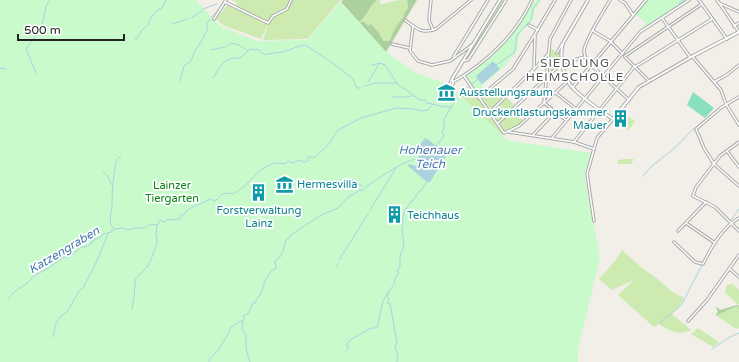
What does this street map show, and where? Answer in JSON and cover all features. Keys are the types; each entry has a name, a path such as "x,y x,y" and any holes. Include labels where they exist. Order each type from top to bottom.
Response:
{"street":[{"path":"214,19 225,1 268,23 273,16 287,9 291,0"},
{"path":"431,0 429,20 433,30"},
{"path":"405,20 420,31 425,32 433,30 471,0"},
{"path":"454,58 488,0"},
{"path":"452,80 500,0"},
{"path":"463,61 468,60 506,0"},
{"path":"452,80 464,76 483,63 501,45 523,16 531,0"},
{"path":"479,98 513,69 536,34 555,0"},
{"path":"544,103 551,35 571,0"},
{"path":"557,53 588,0"},
{"path":"610,0 584,47 585,57 591,65 629,100"},
{"path":"620,0 625,3 633,15"},
{"path":"572,88 646,0"},
{"path":"552,138 640,32 689,0"},
{"path":"699,0 727,39"},
{"path":"717,1 739,12"},
{"path":"594,221 586,175 598,138 640,87 691,57 739,32 717,1"},
{"path":"625,56 702,4"},
{"path":"662,18 691,57 721,90 726,104 738,120 739,125"},
{"path":"574,142 635,67 712,18"},
{"path":"734,26 739,23"},
{"path":"529,25 538,30"},
{"path":"413,26 409,48 411,54 418,61 427,65 450,61 472,45"},
{"path":"593,31 611,41 649,81"},
{"path":"534,69 536,34"},
{"path":"566,38 561,51 562,63 572,88 613,119"},
{"path":"392,44 409,48"},
{"path":"489,112 544,60 549,52"},
{"path":"497,124 562,63 585,57"},
{"path":"714,82 728,74 739,65"},
{"path":"464,76 503,132 574,142 594,149"},
{"path":"514,133 519,126 568,81"},
{"path":"555,93 576,109"},
{"path":"739,96 726,104 696,129 704,148 714,164 739,186"},
{"path":"544,103 567,120"},
{"path":"532,136 556,112"},
{"path":"507,132 519,126"},
{"path":"739,142 721,154 696,188 693,196 715,207 739,231"},
{"path":"727,150 739,167"},
{"path":"678,231 706,202"},
{"path":"674,242 695,262 703,264 715,243 730,223 739,218"},
{"path":"686,223 715,243"},
{"path":"688,321 701,308 739,255"},
{"path":"730,269 739,277"}],"green space":[{"name":"Lainzer Tiergarten","path":"0,0 196,0 220,26 257,41 307,40 341,2 386,52 416,73 445,83 451,87 505,138 511,141 592,153 584,175 600,257 578,350 578,362 0,362"},
{"path":"232,0 290,0 286,9 271,18 261,39 223,25 216,19 227,5 235,8 237,3"},
{"path":"292,0 341,0 307,39 263,40 272,18 287,10"},
{"path":"343,0 377,0 359,22 341,2"},
{"path":"377,0 379,0 382,4 399,0 407,0 410,12 386,52 359,22"},
{"path":"407,0 417,0 386,52 360,23 363,21 368,26 371,24 379,33 383,41 389,41 407,10"},
{"path":"502,0 506,0 468,58 465,60"},
{"path":"532,0 536,3 537,0 542,0 535,9 533,19 518,38 517,50 504,67 481,86 487,90 478,96 465,76 485,62 499,49 518,26"},
{"path":"646,0 688,0 644,28 642,27 646,23 635,14"},
{"path":"561,47 559,63 548,74 550,48 557,53"},
{"path":"495,86 505,96 489,111 481,98"},
{"path":"470,87 503,134 502,135 460,95"},
{"path":"693,92 714,108 705,118 687,105"},
{"path":"506,97 515,106 497,123 490,113"},
{"path":"513,110 523,121 519,125 504,132 498,124"},
{"path":"625,114 635,121 628,131 618,122"},
{"path":"634,159 631,164 618,164 618,160"},
{"path":"622,250 671,291 684,298 679,307 671,313 691,330 679,333 671,331 659,324 654,327 618,295 634,280 612,290 599,279 615,261"},
{"path":"733,284 739,290 738,305 725,292 727,285"},
{"path":"737,305 739,306 739,309 738,306 717,315 716,314 718,312 717,307 720,310"},
{"path":"739,306 739,328 736,329 714,314 717,315"},
{"path":"698,328 719,342 713,347 691,334"}],"water":[{"path":"493,61 500,69 482,84 476,76"},
{"name":"Hohenauer Teich","path":"426,138 445,153 446,156 430,182 427,182 408,166 409,164 416,166 418,163 421,144"}],"waterway":[{"path":"30,43 41,30 46,6 50,0"},
{"path":"135,39 148,25 156,11 162,8 166,0"},
{"path":"496,65 515,52 517,35 531,20 533,9 539,0"},
{"path":"679,6 680,2 684,0"},
{"path":"203,9 217,4"},
{"path":"223,7 226,4"},
{"path":"211,17 221,8"},
{"path":"191,18 202,11"},
{"path":"172,24 188,19"},
{"path":"180,81 184,66 191,61 195,51 203,39 207,30 207,23 210,19"},
{"path":"227,46 231,43 239,45 248,51"},
{"path":"29,44 26,49 36,73"},
{"path":"213,78 223,63 230,59 240,58 250,49 258,49 264,54 267,54 282,52 304,45 320,54 344,72 353,79 357,88 361,88"},
{"path":"211,50 225,47"},
{"path":"372,65 380,63 385,65 398,85 420,100 425,100 427,103 432,104"},
{"path":"368,82 379,64"},
{"path":"0,68 6,69"},
{"name":"Katzengraben","path":"436,146 444,136 442,133 444,119 461,92 478,79"},
{"path":"364,86 376,83 397,83"},
{"path":"393,97 412,96"},
{"name":"Katzengraben","path":"115,229 124,228 128,230 143,228 150,224 158,225 160,220 164,222 166,220 180,219 181,215 185,214 186,211 195,206 211,199 214,201 222,194 233,194 262,169 268,166 279,163 285,164 288,161 293,163 299,160 304,162 308,161 308,157 315,157 328,145 338,130 361,118 396,108 422,111 428,110 433,104 444,107 446,106 449,108 451,107"},
{"path":"651,167 678,145 690,132 720,108"},
{"path":"117,161 118,158 121,157"},
{"path":"209,362 210,358 217,351 227,336 231,327 243,321 243,316 248,314 253,303 256,303 256,299 259,297 268,276 276,268 275,261 281,256 285,241 291,235 321,215 338,208 346,199 360,190 362,191 391,170 409,161 418,159"},
{"path":"114,229 110,218 116,162"},
{"path":"643,176 651,167"},
{"path":"370,210 396,168"},
{"path":"103,172 107,175 112,185"},
{"path":"322,185 352,180 362,186"},
{"path":"397,362 398,356 395,347 397,342 390,303 387,303 389,299 387,297 399,272 397,271 400,267 400,256 404,246 402,229 405,210 427,182"},
{"path":"731,220 739,209"},
{"path":"339,260 368,214"},
{"path":"132,309 135,280 147,267 152,257 157,243 157,225"},
{"name":"Katzengraben","path":"111,232 115,229"},
{"name":"Katzengraben","path":"8,299 14,292 26,284 34,276 64,257 68,257 81,247 91,244 92,241 101,237 103,234 111,232"},
{"path":"53,337 56,323 60,317 67,312 79,291 83,288 95,265 108,234"},
{"name":"Katzengraben","path":"87,237 96,238"},
{"path":"684,300 702,265"},
{"path":"367,330 377,328 383,301 389,291"},
{"path":"660,323 680,307 684,300"},
{"path":"243,321 242,329 246,334"},
{"path":"345,346 350,340 364,332"},
{"path":"712,349 728,338 739,333"},
{"path":"246,335 246,349 250,362"},
{"path":"346,351 348,349 348,344"}],"place":[{"name":"Ausstellungsraum","path":"446,92"},
{"name":"Druckentlastungskammer Mauer","path":"620,118"},
{"name":"Hermesvilla","path":"284,184"},
{"name":"Forstverwaltung Lainz","path":"259,192"},
{"name":"Teichhaus","path":"394,215"}],"district":[{"name":"SIEDLUNG HEIMSCHOLLE","path":"575,70"}]}
